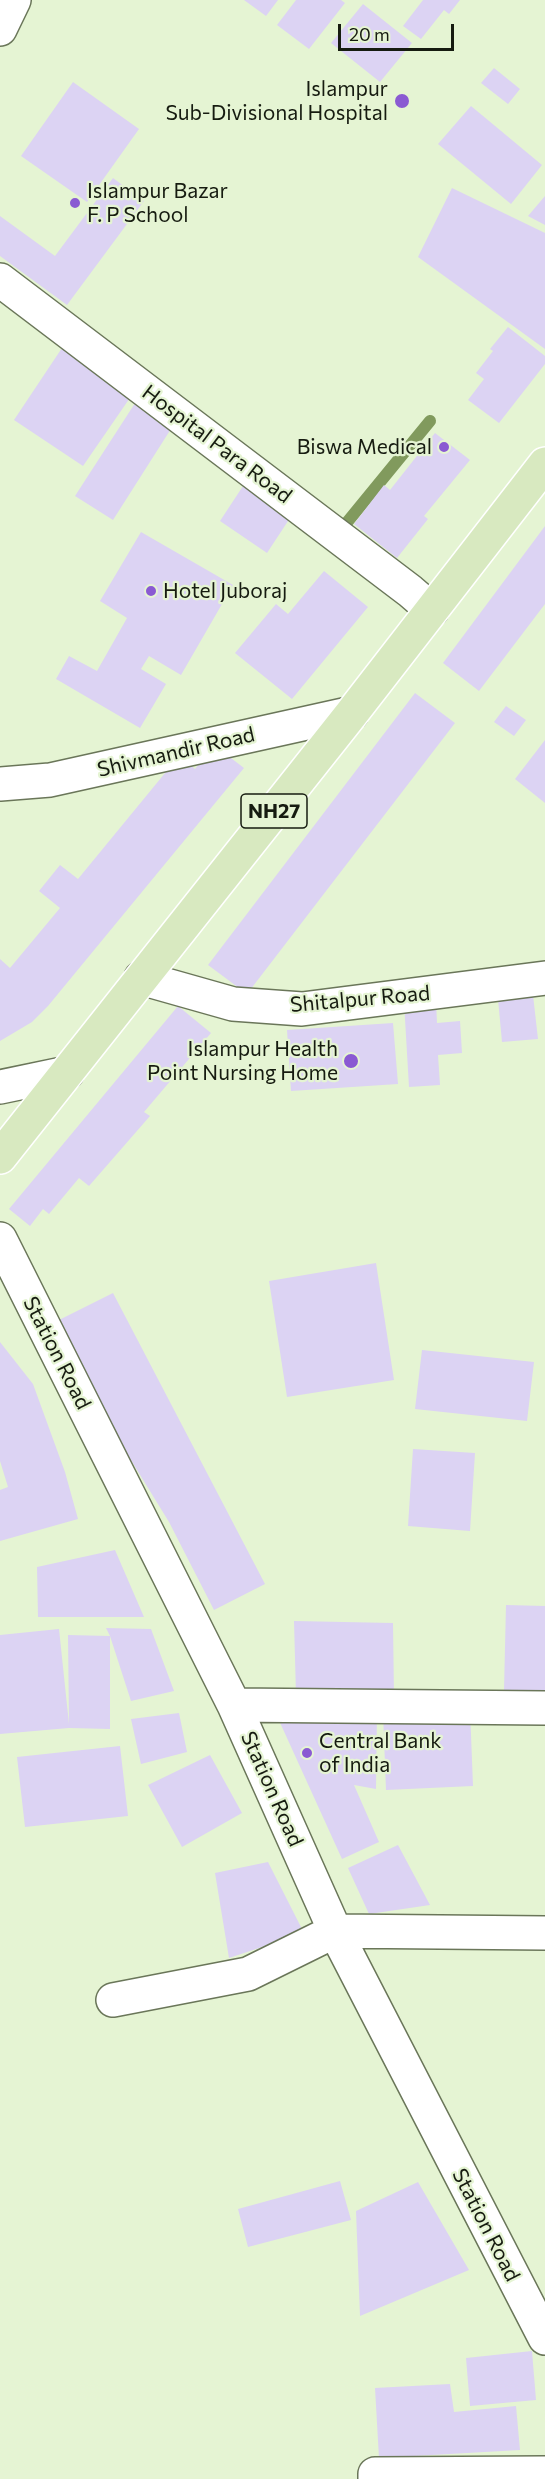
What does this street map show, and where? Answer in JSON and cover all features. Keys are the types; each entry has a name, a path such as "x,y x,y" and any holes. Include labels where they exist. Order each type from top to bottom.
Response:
{"main road":[{"name":"NH27","path":"0,1157 352,713 545,464"}],"street":[{"path":"0,29 14,0"},
{"name":"Hospital Para Road","path":"0,280 391,576 432,610"},
{"name":"Shivmandir Road","path":"0,784 50,780 352,713"},
{"name":"Shitalpur Road","path":"141,978 233,1004 302,1008 545,978"},
{"path":"0,1087 66,1073"},
{"name":"Station Road","path":"0,1239 234,1705 335,1931 545,2338"},
{"path":"234,1705 545,1708"},
{"path":"113,2000 248,1974 335,1931 545,1933"},
{"path":"375,2479 375,2474 545,2473"}],"building":[{"path":"244,0 278,0 266,16"},
{"path":"296,0 341,0 345,3 309,49 277,25"},
{"path":"423,0 460,0 449,14 444,10 421,39 403,26"},
{"path":"363,4 412,43 380,82 331,43"},
{"path":"494,68 520,89 508,104 481,83"},
{"path":"73,82 139,129 87,202 21,156"},
{"path":"471,106 542,165 511,204 438,144"},
{"path":"113,178 144,201 67,305 0,256 0,216 55,256"},
{"path":"452,188 545,233 545,349 418,257"},
{"path":"545,196 545,225 528,216"},
{"path":"508,327 545,356 545,364 499,423 468,400 484,379 476,373 493,351 490,349"},
{"path":"64,345 134,392 83,466 14,420"},
{"path":"139,397 176,421 113,520 75,496"},
{"path":"435,433 470,460 424,516 428,519 397,558 354,524 384,485 390,490"},
{"path":"245,483 292,515 267,553 220,521"},
{"path":"545,526 545,604 479,691 443,663"},
{"path":"141,532 233,585 181,675 149,656 141,669 166,684 140,728 56,679 69,656 97,671 127,618 100,601"},
{"path":"324,571 368,607 292,699 235,653 276,604 288,614"},
{"path":"415,693 455,723 247,994 208,965"},
{"path":"506,706 526,720 514,736 494,722"},
{"path":"545,740 545,803 515,779"},
{"path":"214,745 244,768 48,1006 32,1022 0,1041 0,959 10,968 60,908 39,891 60,865 78,879 179,756 195,769"},
{"path":"533,995 538,1039 502,1042 498,999"},
{"path":"436,1000 437,1023 460,1021 462,1053 438,1055 440,1085 409,1087 404,1002"},
{"path":"178,1006 211,1033 144,1112 150,1116 89,1186 79,1178 49,1214 43,1209 30,1226 9,1209"},
{"path":"393,1023 398,1084 291,1091 287,1030"},
{"path":"376,1263 394,1380 287,1397 269,1281"},
{"path":"113,1293 265,1584 214,1610 169,1522 121,1444 59,1320"},
{"path":"0,1342 33,1384 65,1472 78,1519 0,1541 0,1490 8,1487 0,1461"},
{"path":"422,1350 534,1362 527,1421 415,1409"},
{"path":"413,1449 475,1453 470,1531 408,1526"},
{"path":"115,1550 144,1617 38,1617 37,1567"},
{"path":"506,1605 545,1606 545,1691 504,1690"},
{"path":"294,1621 393,1623 394,1697 296,1695"},
{"path":"106,1628 151,1629 174,1691 131,1701"},
{"path":"59,1629 69,1724 68,1635 110,1636 110,1729 69,1728 0,1734 0,1635"},
{"path":"470,1709 473,1786 386,1790 383,1713"},
{"path":"377,1712 376,1789 354,1785 379,1842 342,1859 277,1716"},
{"path":"179,1713 187,1752 141,1764 131,1719"},
{"path":"120,1746 128,1816 25,1827 17,1757"},
{"path":"210,1755 242,1813 182,1847 148,1785"},
{"path":"398,1845 430,1905 369,1914 348,1868"},
{"path":"268,1862 304,1933 229,1958 215,1873"},
{"path":"340,2181 351,2220 248,2247 238,2209"},
{"path":"418,2182 469,2270 360,2316 356,2211"},
{"path":"532,2351 536,2400 470,2406 466,2358"},
{"path":"450,2384 454,2412 516,2406 520,2450 379,2458 375,2388"}],"waterway":[{"path":"344,526 430,421"}],"place":[{"name":"Islampur Sub-Divisional Hospital","path":"402,101"},
{"name":"Islampur Bazar F. P School","path":"75,203"},
{"name":"Biswa Medical","path":"444,447"},
{"name":"Hotel Juboraj","path":"151,591"},
{"name":"Islampur Health Point Nursing Home","path":"351,1061"},
{"name":"Central Bank of India","path":"307,1753"}]}
